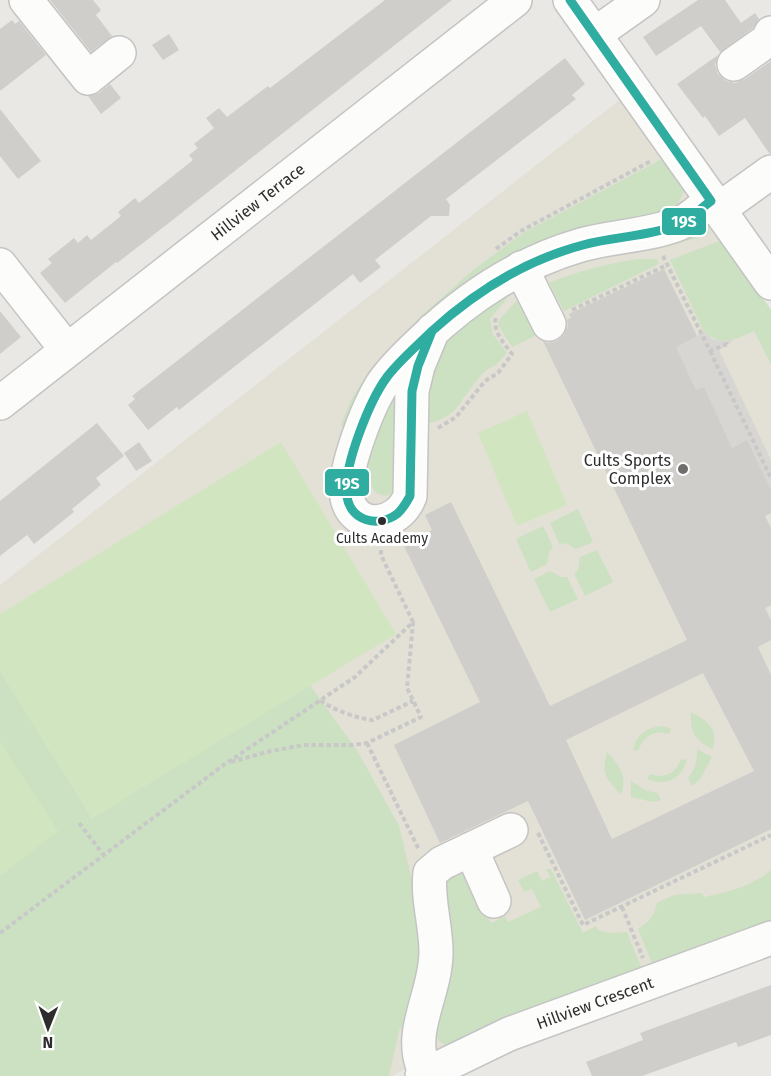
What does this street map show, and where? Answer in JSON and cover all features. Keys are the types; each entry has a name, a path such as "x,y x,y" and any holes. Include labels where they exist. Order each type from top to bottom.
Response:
{"street":[{"path":"26,0 88,78 119,53"},
{"name":"Hillview Terrace","path":"0,402 515,0"},
{"path":"570,0 771,283"},
{"path":"595,34 643,0"},
{"path":"734,64 768,40 771,33"},
{"path":"433,330 418,366 412,391 410,496 405,508 399,514 389,520 369,521 352,510 347,499 346,488 354,450 366,416 383,383 405,357 433,330 477,294 516,267 581,245 637,235 680,224 771,172"},
{"path":"0,265 67,350"},
{"path":"516,267 559,318"},
{"path":"424,1075 417,1036 432,985 436,953 434,917 428,886 430,873 442,863 511,830"},
{"path":"471,849 494,901"},
{"name":"Hillview Crescent","path":"424,1075 509,1034 771,939"}],"path":[{"path":"428,429 440,428 456,417 485,381 498,373 512,354 494,325 495,318 519,292 516,267 521,231 675,147"},
{"path":"654,255 663,255 771,478"},
{"path":"559,318 667,265"},
{"path":"710,351 727,344 728,347"},
{"path":"225,764 303,745 353,745 367,742 421,717 407,688 413,622 381,555 381,545 390,542"},
{"path":"0,933 225,764 355,677 413,622"},
{"path":"321,700 325,706 366,720 373,720 413,701"},
{"path":"367,742 430,873"},
{"path":"511,830 532,820 583,925 771,835"},
{"path":"79,823 103,854"},
{"path":"622,907 648,968"}],"shaded area":[{"name":"Cults Academy","path":"622,98 660,157 700,209 771,310 771,923 448,1046 392,1076 0,1076 0,585"},
{"path":"704,332 712,339 734,340 719,350 771,460 771,490 747,441 732,448 704,388 696,390 676,347"}],"green space":[{"path":"662,159 685,189 676,208 665,214 544,246 346,431 341,425 351,400 368,372 420,317 472,271 523,233"},
{"path":"709,229 709,234 663,248 622,252 563,268 561,264 677,239"},
{"path":"722,240 771,310 771,365 754,331 723,341 704,332 670,260"},
{"path":"637,259 657,259 659,264 564,311 549,283 592,268"},
{"path":"513,291 490,319 493,334 507,353 495,366 489,368 478,378 454,411 440,420 424,424 431,360 453,328"},
{"path":"522,295 539,334 512,347 498,325 499,320"},
{"path":"397,389 398,483 391,493 384,496 375,492 371,486 368,469 369,450 374,429"},
{"path":"527,411 567,505 517,526 478,433"},
{"path":"281,442 396,634 92,818 0,671 0,614"},
{"path":"578,509 593,542 576,549 566,543 560,545 550,523"},
{"path":"543,526 553,547 549,552 547,564 531,572 516,539"},
{"path":"597,550 613,582 585,596 574,574 578,570 580,557"},
{"path":"550,571 561,577 567,577 578,599 550,612 534,579"},
{"path":"0,671 92,818 310,685 358,752 399,826 411,876 421,943 417,984 409,1014 399,1031 389,1076 0,1076"},
{"path":"691,712 707,722 713,730 713,749 694,735"},
{"path":"663,726 671,729 669,734 654,733 643,741 638,751 633,750 637,740 644,732"},
{"path":"0,742 58,831 0,876"},
{"path":"697,749 712,757 701,778 692,786 688,778 696,764"},
{"path":"607,752 622,772 624,783 621,795 606,776"},
{"path":"681,759 687,760 685,767 672,780 660,782 647,779 650,774 660,776 673,772"},
{"path":"631,781 647,791 658,793 661,800 653,802 631,797"},
{"path":"546,869 551,869 583,933 596,926 598,930 610,933 627,932 642,970 448,1046 440,1042 434,1034 437,887 454,871 462,874 473,885 491,923 505,916 508,922 541,907 532,889 524,892 518,880 537,871 542,881 550,877"},
{"path":"771,870 771,923 653,966 638,929 650,918 657,903 674,895 701,893 704,897 731,891 756,881"}],"building":[{"path":"50,0 93,0 101,10 96,15 112,36 91,52"},
{"path":"385,0 452,0 65,303 40,273 52,263 48,259 74,238 78,243 87,235 91,240 121,216 118,212 135,198 139,203 193,160 189,155 198,148 194,144 214,128 206,118 219,108 227,117 268,86 270,88"},
{"path":"698,0 725,0 741,23 755,13 759,19 753,28 720,52 701,26 656,56 643,37"},
{"path":"12,20 15,24 19,21 46,55 0,91 0,29"},
{"path":"169,34 179,50 163,60 152,45"},
{"path":"718,55 715,65 718,74 726,81 735,83 745,79 771,61 771,154 745,118 719,136 677,84"},
{"path":"565,58 585,84 572,95 576,99 446,199 450,205 449,216 431,216 375,260 381,267 360,283 353,274 179,410 177,407 148,430 128,405 135,399 132,396"},
{"path":"110,84 121,98 101,114 88,96 99,93"},
{"path":"0,109 41,161 18,179 0,156"},
{"name":"Cults Academy","path":"664,269 697,336 676,347 696,390 704,387 732,448 747,440 771,490 771,513 765,516 771,528 771,605 765,608 771,620 771,640 758,647 771,675 771,829 585,920 528,801 440,843 394,745 480,702 403,544 432,530 425,515 451,502 550,706 687,640 543,341 548,343 557,341 564,335 568,326 567,320 571,318 569,314","holes":["703,673 754,771 612,839 566,740"]},
{"path":"0,311 21,337 0,354"},
{"path":"97,423 124,456 96,478 101,485 72,509 74,512 34,544 27,535 0,556 0,501"},
{"path":"139,442 152,461 136,471 124,453"},
{"path":"771,985 771,1035 738,1047 736,1042 642,1076 592,1076 586,1062 643,1040 640,1033"}],"transit line":[{"name":"19S","path":"432,331 466,303 502,279 541,259 583,245 669,228 689,218 711,201 570,0"},
{"name":"19S","path":"432,331 418,366 412,391 410,496 401,510 390,518 382,521 366,520 354,512 347,497 353,452 373,401 387,377 432,331"}],"place":[{"name":"Cults Sports Complex","path":"683,469"},
{"name":"Cults Academy","path":"382,521"}]}
